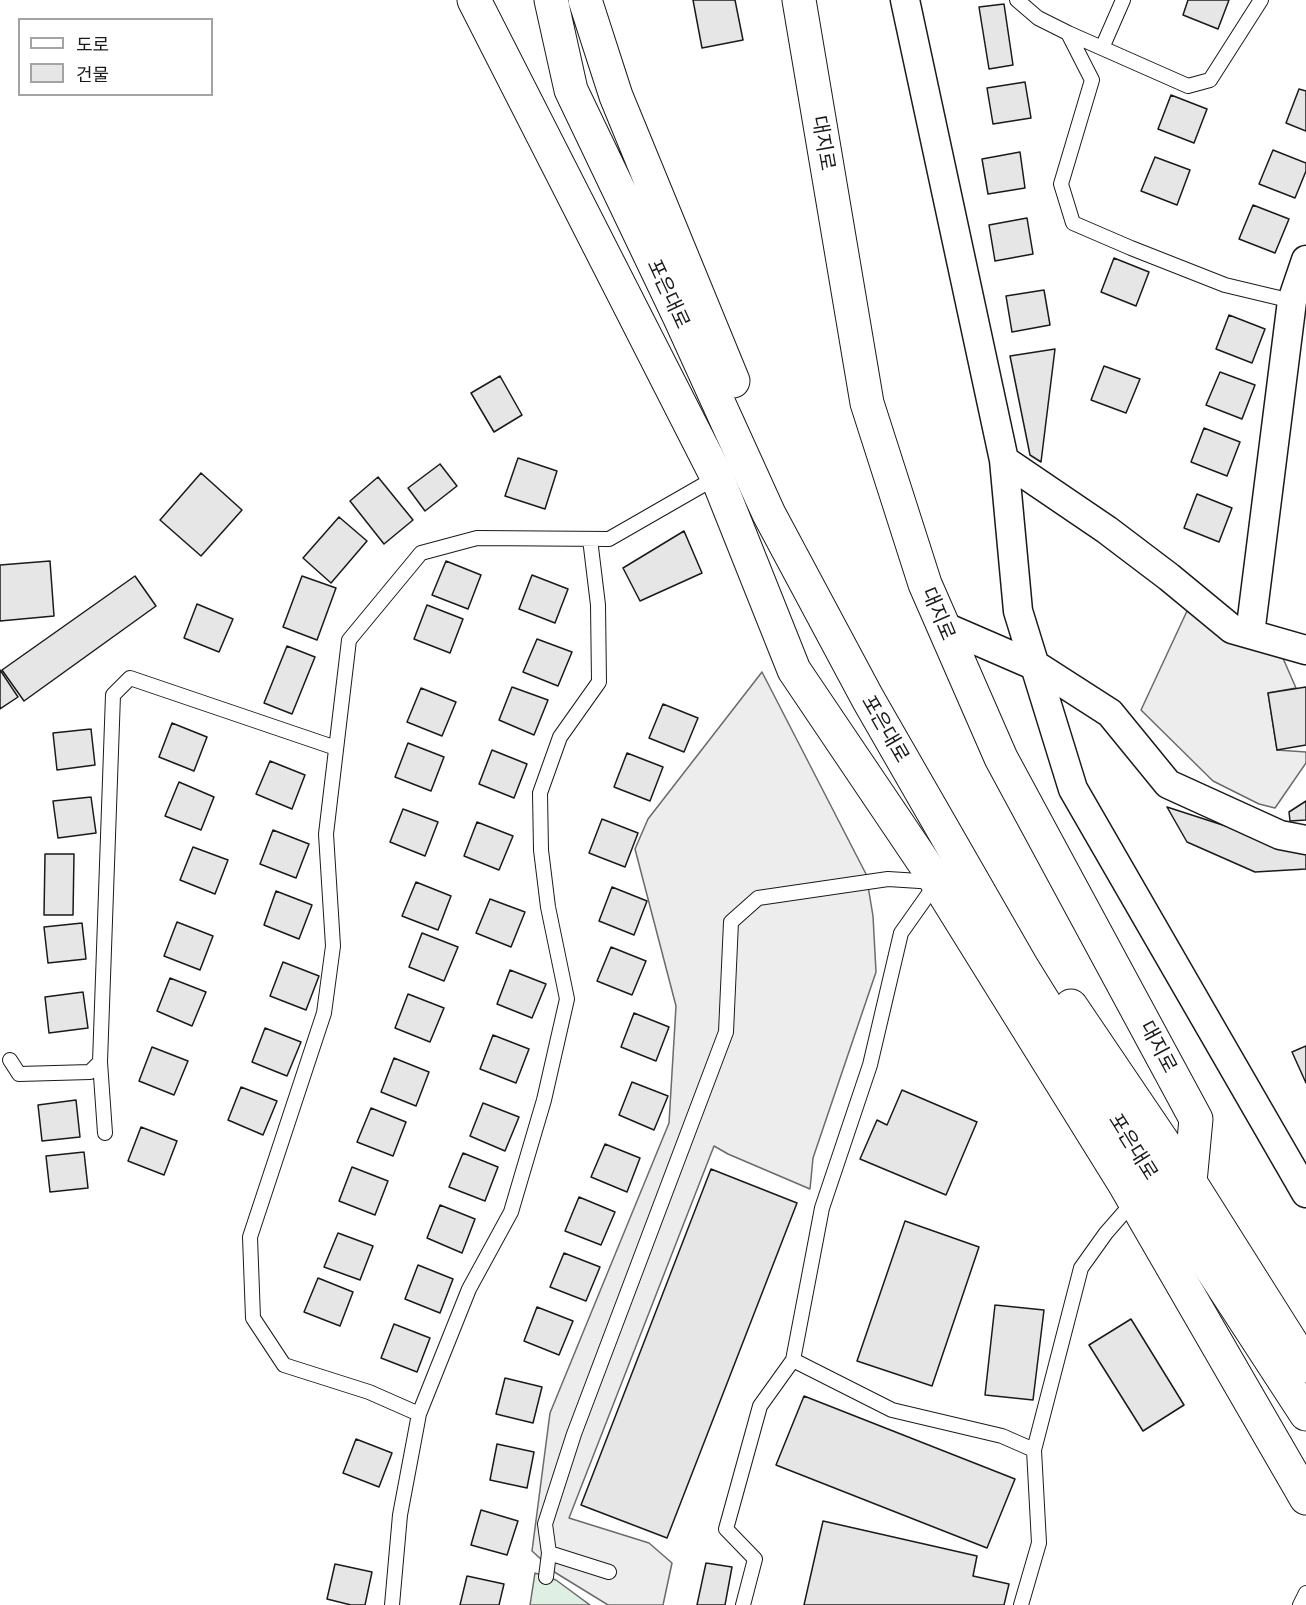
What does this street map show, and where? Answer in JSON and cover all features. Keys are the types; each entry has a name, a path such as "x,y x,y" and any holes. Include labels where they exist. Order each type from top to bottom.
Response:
{"main road":[{"path":"474,0 717,477 794,670 937,882 1134,1201 1306,1498"},
{"name":"포은대로","path":"551,0 571,90 780,534 868,699 1022,967 1164,1196 1306,1414"},
{"name":"포은대로","path":"585,0 616,96 709,325 813,566 913,744 1056,983 1190,1182 1306,1366"},
{"name":"대지로","path":"799,0 867,403 925,584 1001,758 1196,1119 1190,1182"}],"street":[{"path":"905,0 1004,460 1018,611 1073,789 1306,1193"},
{"path":"1250,634 1292,302 1306,260"},
{"path":"1004,460 1107,530 1232,629 1306,650"},
{"path":"943,626 1035,666 1110,713 1168,784 1280,835 1306,840"}],"lane":[{"path":"1017,0 1038,18 1188,86 1210,80 1261,0"},
{"path":"1102,48 1123,0"},
{"path":"1068,33 1092,80 1061,184 1073,223 1225,285 1292,302"},
{"path":"419,1414 369,1392 284,1365 253,1318 250,1237 324,1014 333,946 326,834 349,640 421,554 477,538 609,539 717,477"},
{"path":"392,1605 400,1515 419,1414 469,1289 511,1212 544,1100 567,999 548,907 541,850 540,793 560,737 599,682 598,605 590,539"},
{"path":"105,1133 100,1062 113,696 130,678 336,748"},
{"path":"546,1577 549,1553 545,1524 574,1434 726,1032 731,922 758,898 888,879 937,882"},
{"path":"743,1605 755,1559 726,1529 760,1406 793,1360 822,1208 870,1065 901,933 937,882"},
{"path":"10,1060 19,1074 90,1072 100,1062"},
{"path":"1021,1605 1039,1543 1034,1450 1081,1268 1106,1233 1134,1201"},
{"path":"793,1360 892,1410 1002,1436 1034,1450"},
{"path":"549,1553 609,1572"},
{"path":"1300,1605 1306,1593"}],"green space":[{"path":"535,1573 556,1580 590,1605 530,1605"}],"shaded area":[{"path":"1187,611 1282,656 1296,688 1268,693 1277,750 1306,752 1306,763 1275,808 1259,804 1213,781 1141,710"},
{"path":"762,672 866,874 873,916 876,972 813,1158 810,1189 714,1146 569,1518 649,1543 672,1563 663,1605 608,1605 556,1573 532,1551 550,1413 669,1123 676,1006 635,849 648,819"}],"building":[{"path":"693,0 735,0 743,40 702,48"},
{"path":"1188,0 1229,0 1218,29 1183,15"},
{"path":"1004,4 1013,65 989,69 979,7"},
{"path":"1025,82 1031,118 993,124 987,88"},
{"path":"1299,89 1306,91 1306,131 1286,123"},
{"path":"1171,95 1207,109 1194,143 1158,129"},
{"path":"1273,150 1306,163 1306,171 1295,198 1259,184"},
{"path":"1020,152 1025,188 988,194 982,159"},
{"path":"1155,157 1190,170 1177,205 1141,191"},
{"path":"1253,205 1289,219 1275,253 1239,239"},
{"path":"1027,218 1033,254 995,261 989,225"},
{"path":"1114,258 1149,272 1136,306 1101,292"},
{"path":"1044,290 1050,325 1012,332 1006,296"},
{"path":"1229,315 1265,329 1252,363 1216,349"},
{"path":"1055,349 1041,462 1030,455 1010,356"},
{"path":"1104,366 1140,379 1126,413 1091,400"},
{"path":"1220,372 1255,385 1242,419 1206,405"},
{"path":"500,376 522,415 494,432 471,393"},
{"path":"1204,428 1240,442 1227,476 1191,462"},
{"path":"518,458 557,471 545,509 505,496"},
{"path":"440,464 457,486 425,511 408,488"},
{"path":"201,473 242,510 201,556 160,520"},
{"path":"378,477 413,520 384,544 350,501"},
{"path":"1197,494 1232,508 1219,542 1184,528"},
{"path":"339,517 367,541 331,583 303,558"},
{"path":"684,531 702,573 640,601 623,568"},
{"path":"50,561 54,616 0,621 0,565"},
{"path":"446,561 481,575 468,609 432,595"},
{"path":"532,575 568,589 555,623 519,609"},
{"path":"135,576 156,606 24,701 2,670"},
{"path":"302,576 336,588 317,640 283,627"},
{"path":"197,604 233,619 219,652 184,638"},
{"path":"427,605 463,619 450,653 414,639"},
{"path":"537,639 572,652 558,686 523,672"},
{"path":"287,646 315,657 292,714 264,703"},
{"path":"0,670 18,697 0,709"},
{"path":"512,687 548,700 534,735 499,720"},
{"path":"1306,687 1306,745 1277,750 1268,693"},
{"path":"421,688 456,702 442,736 407,722"},
{"path":"663,704 698,718 684,752 649,738"},
{"path":"172,723 207,737 194,771 159,757"},
{"path":"91,729 95,765 57,770 53,733"},
{"path":"408,743 444,757 431,791 395,777"},
{"path":"492,750 527,764 514,798 479,784"},
{"path":"627,753 663,767 650,801 614,787"},
{"path":"270,761 305,775 292,809 256,794"},
{"path":"179,782 214,797 201,830 165,816"},
{"path":"91,797 96,833 58,838 53,801"},
{"path":"1306,801 1306,820 1290,821 1289,812"},
{"path":"1167,807 1306,852 1306,869 1255,872 1187,842"},
{"path":"403,809 438,822 425,856 390,842"},
{"path":"602,819 638,833 625,867 589,853"},
{"path":"477,822 513,836 499,870 464,856"},
{"path":"273,830 309,844 296,878 260,864"},
{"path":"193,847 228,860 215,894 180,880"},
{"path":"45,854 74,854 73,915 44,915"},
{"path":"416,882 451,896 438,930 402,916"},
{"path":"612,887 647,901 634,935 599,921"},
{"path":"276,891 312,905 299,939 264,925"},
{"path":"490,899 525,912 511,947 476,933"},
{"path":"177,922 213,936 200,970 164,956"},
{"path":"82,923 86,959 48,963 44,927"},
{"path":"422,933 458,947 444,981 409,967"},
{"path":"611,947 646,961 632,995 597,981"},
{"path":"283,962 319,976 306,1010 270,996"},
{"path":"510,970 546,984 532,1018 497,1004"},
{"path":"170,978 206,992 192,1026 157,1011"},
{"path":"83,992 88,1028 49,1033 45,997"},
{"path":"408,994 444,1008 430,1042 395,1028"},
{"path":"634,1013 669,1027 656,1061 621,1047"},
{"path":"265,1028 301,1042 287,1076 252,1062"},
{"path":"493,1035 529,1049 516,1083 480,1069"},
{"path":"1306,1046 1306,1083 1292,1052"},
{"path":"152,1047 188,1061 174,1095 139,1081"},
{"path":"394,1058 429,1072 416,1106 381,1092"},
{"path":"632,1082 668,1096 654,1130 619,1115"},
{"path":"241,1087 277,1101 263,1135 228,1120"},
{"path":"902,1090 977,1122 946,1195 860,1159 877,1120 887,1125"},
{"path":"76,1100 80,1137 42,1141 38,1105"},
{"path":"483,1103 519,1117 505,1151 470,1136"},
{"path":"371,1108 406,1122 393,1156 357,1142"},
{"path":"141,1127 177,1141 164,1175 128,1161"},
{"path":"605,1144 640,1158 627,1192 591,1177"},
{"path":"84,1152 88,1188 50,1192 46,1156"},
{"path":"463,1153 498,1167 485,1201 449,1187"},
{"path":"352,1167 388,1181 375,1215 339,1201"},
{"path":"711,1169 797,1203 667,1538 581,1505"},
{"path":"579,1197 615,1212 601,1245 565,1231"},
{"path":"440,1205 475,1219 462,1253 427,1238"},
{"path":"905,1221 979,1247 932,1386 857,1361"},
{"path":"338,1233 373,1246 360,1280 324,1267"},
{"path":"564,1253 600,1267 586,1301 550,1287"},
{"path":"418,1265 453,1279 440,1313 405,1299"},
{"path":"318,1278 353,1292 340,1326 304,1312"},
{"path":"995,1305 1044,1310 1033,1400 985,1395"},
{"path":"537,1307 573,1321 559,1355 524,1341"},
{"path":"1131,1319 1184,1405 1143,1431 1089,1345"},
{"path":"394,1324 430,1338 417,1372 381,1358"},
{"path":"505,1378 542,1387 533,1423 496,1414"},
{"path":"804,1396 1015,1479 987,1548 776,1465"},
{"path":"356,1439 392,1453 379,1487 343,1473"},
{"path":"497,1444 534,1452 527,1488 490,1480"},
{"path":"481,1510 518,1521 507,1555 471,1545"},
{"path":"823,1521 977,1556 973,1576 1009,1584 1004,1605 804,1605"},
{"path":"706,1563 732,1567 725,1605 697,1605"},
{"path":"335,1564 372,1572 365,1605 351,1605 327,1599"},
{"path":"467,1576 504,1584 499,1605 460,1605"}]}
